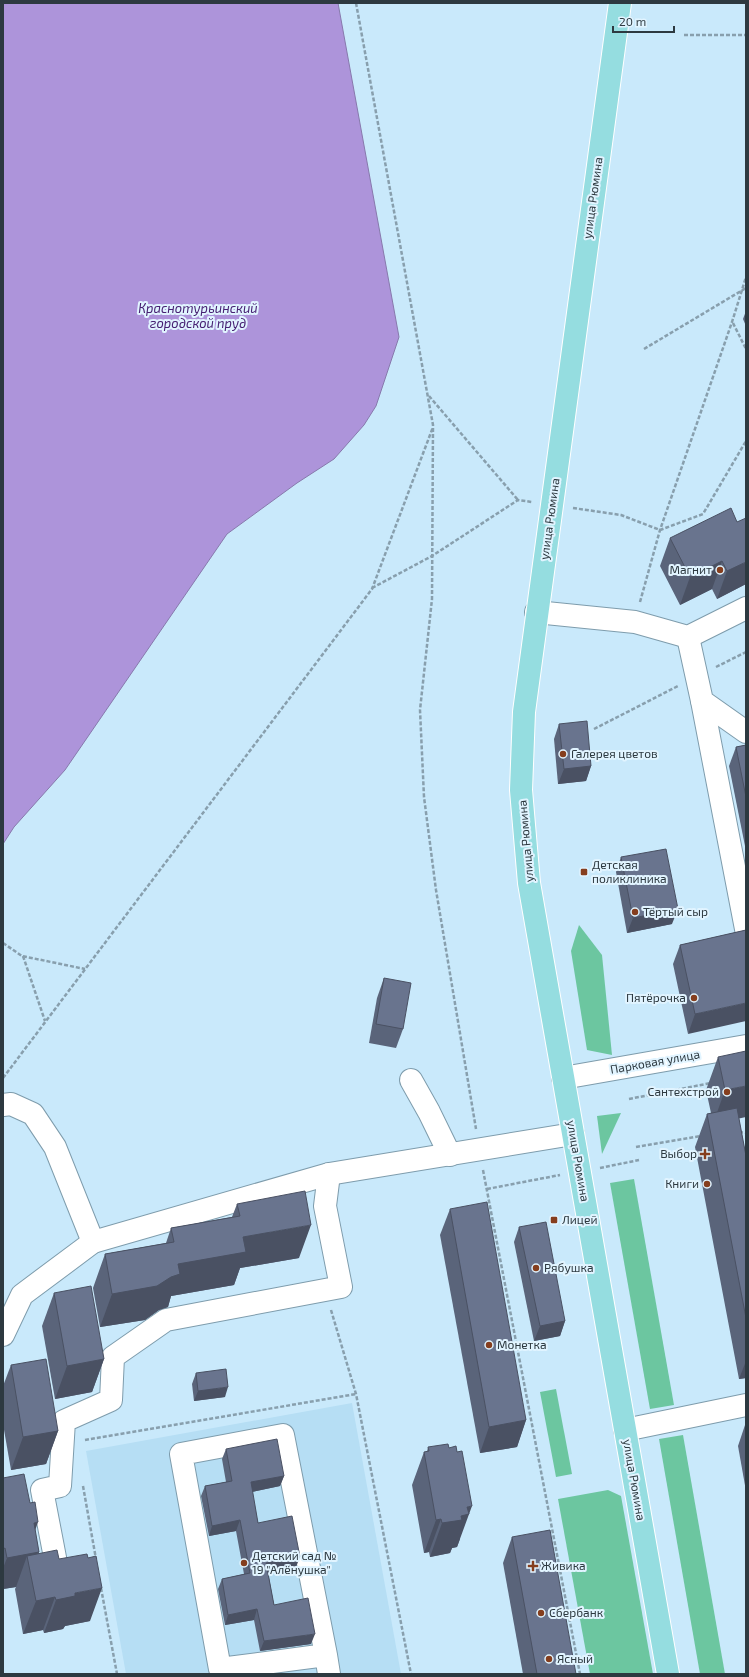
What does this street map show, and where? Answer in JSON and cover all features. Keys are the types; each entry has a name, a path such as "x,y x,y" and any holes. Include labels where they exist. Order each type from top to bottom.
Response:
{"main road":[{"name":"улица Рюмина","path":"620,3 552,505 536,612 524,712 521,790 529,883 668,1674"}],"street":[{"path":"536,612 635,622 688,637 746,608"},
{"path":"688,637 702,700 746,929"},
{"path":"702,700 746,732"},
{"name":"Парковая улица","path":"563,1078 746,1046"},
{"path":"411,1080 429,1112 450,1155"},
{"path":"3,1105 10,1104 32,1114 55,1147 93,1242"},
{"path":"3,1334 22,1296 93,1242 329,1174 573,1134"},
{"path":"58,1568 42,1490 60,1486 64,1421 111,1400 113,1357 166,1320 340,1287 325,1206 329,1174"},
{"path":"625,1430 746,1405"},
{"path":"283,1435 327,1664 220,1669 181,1454 283,1435"}],"path":[{"path":"356,3 434,425 432,599 420,710 424,796 438,897 479,1150 580,1674"},
{"path":"684,35 746,35"},
{"path":"635,622 660,530 732,322 746,277"},
{"path":"644,349 746,288"},
{"path":"732,322 746,349"},
{"path":"372,589 432,556 518,500 429,396"},
{"path":"3,1078 372,589 434,425"},
{"path":"552,505 621,515 660,530 703,514 746,441"},
{"path":"594,729 746,652"},
{"path":"3,943 22,956 85,969"},
{"path":"22,956 46,1022"},
{"path":"629,1099 715,1083"},
{"path":"738,1132 746,1132"},
{"path":"636,1147 707,1135"},
{"path":"325,1290 356,1394 411,1674"},
{"path":"82,1440 356,1394"},
{"path":"82,1480 97,1566"},
{"path":"100,1581 117,1674"}],"shaded area":[{"name":"Детский сад № 19 \"Алёнушка\"","path":"352,1403 401,1674 126,1674 86,1451"}],"green space":[{"path":"579,925 602,955 612,1055 587,1050 571,951"},
{"path":"621,1113 602,1154 597,1116"},
{"path":"634,1179 674,1405 650,1409 610,1183"},
{"path":"556,1389 572,1474 556,1477 540,1392"},
{"path":"683,1435 725,1674 700,1674 659,1439"},
{"path":"608,1490 621,1496 653,1674 590,1674 558,1499"}],"water":[{"name":"Краснотурьинский городской пруд","path":"3,3 338,3 399,337 376,406 364,425 334,459 297,483 227,534 65,770 14,827 3,844"}],"building":[{"path":"731,508 737,522 746,518 746,562 727,571 722,561 690,577 670,538"},
{"path":"587,721 591,766 564,769 559,724"},
{"path":"746,745 746,797 736,747"},
{"path":"666,849 678,909 633,918 621,857"},
{"path":"746,930 746,1003 695,1014 680,945"},
{"path":"384,978 411,983 403,1029 376,1024"},
{"path":"746,1051 746,1086 725,1090 718,1057"},
{"path":"737,1108 746,1156 746,1318 707,1114"},
{"path":"305,1191 311,1225 243,1237 246,1252 178,1264 180,1274 171,1277 157,1286 112,1294 105,1254 174,1242 171,1228 240,1216 237,1204"},
{"path":"487,1202 526,1420 489,1427 450,1209"},
{"path":"546,1222 565,1321 540,1326 519,1227"},
{"path":"91,1286 104,1359 67,1366 54,1293"},
{"path":"46,1359 58,1431 23,1437 11,1365"},
{"path":"226,1369 228,1387 198,1391 196,1373"},
{"path":"277,1439 284,1476 251,1482 258,1523 292,1516 300,1557 266,1563 274,1605 308,1598 315,1634 264,1641 257,1609 228,1615 222,1579 250,1573 240,1520 212,1526 205,1486 232,1481 226,1449"},
{"path":"448,1444 449,1448 456,1446 457,1452 462,1451 472,1506 467,1507 469,1514 461,1516 462,1520 442,1523 441,1519 436,1520 424,1452 429,1451 428,1447"},
{"path":"24,1474 30,1503 35,1502 38,1522 34,1523 39,1552 7,1558 5,1548 3,1549 3,1478"},
{"path":"550,1530 576,1674 537,1674 512,1537"},
{"path":"57,1550 59,1559 87,1554 88,1558 96,1556 102,1588 75,1593 75,1596 56,1600 55,1597 36,1601 27,1556"}],"place":[{"name":"Магнит","path":"720,570"},
{"name":"Галерея цветов","path":"563,754"},
{"name":"Детская поликлиника","path":"584,872"},
{"name":"Тёртый сыр","path":"635,912"},
{"name":"Пятёрочка","path":"694,998"},
{"name":"Сантехстрой","path":"727,1092"},
{"name":"Выбор","path":"705,1154"},
{"name":"Книги","path":"707,1184"},
{"name":"Лицей","path":"554,1220"},
{"name":"Рябушка","path":"536,1268"},
{"name":"Монетка","path":"489,1345"},
{"name":"Детский сад № 19 \"Алёнушка\"","path":"244,1563"},
{"name":"Живика","path":"533,1566"},
{"name":"Сбербанк","path":"541,1613"},
{"name":"Ясный","path":"549,1659"}]}
